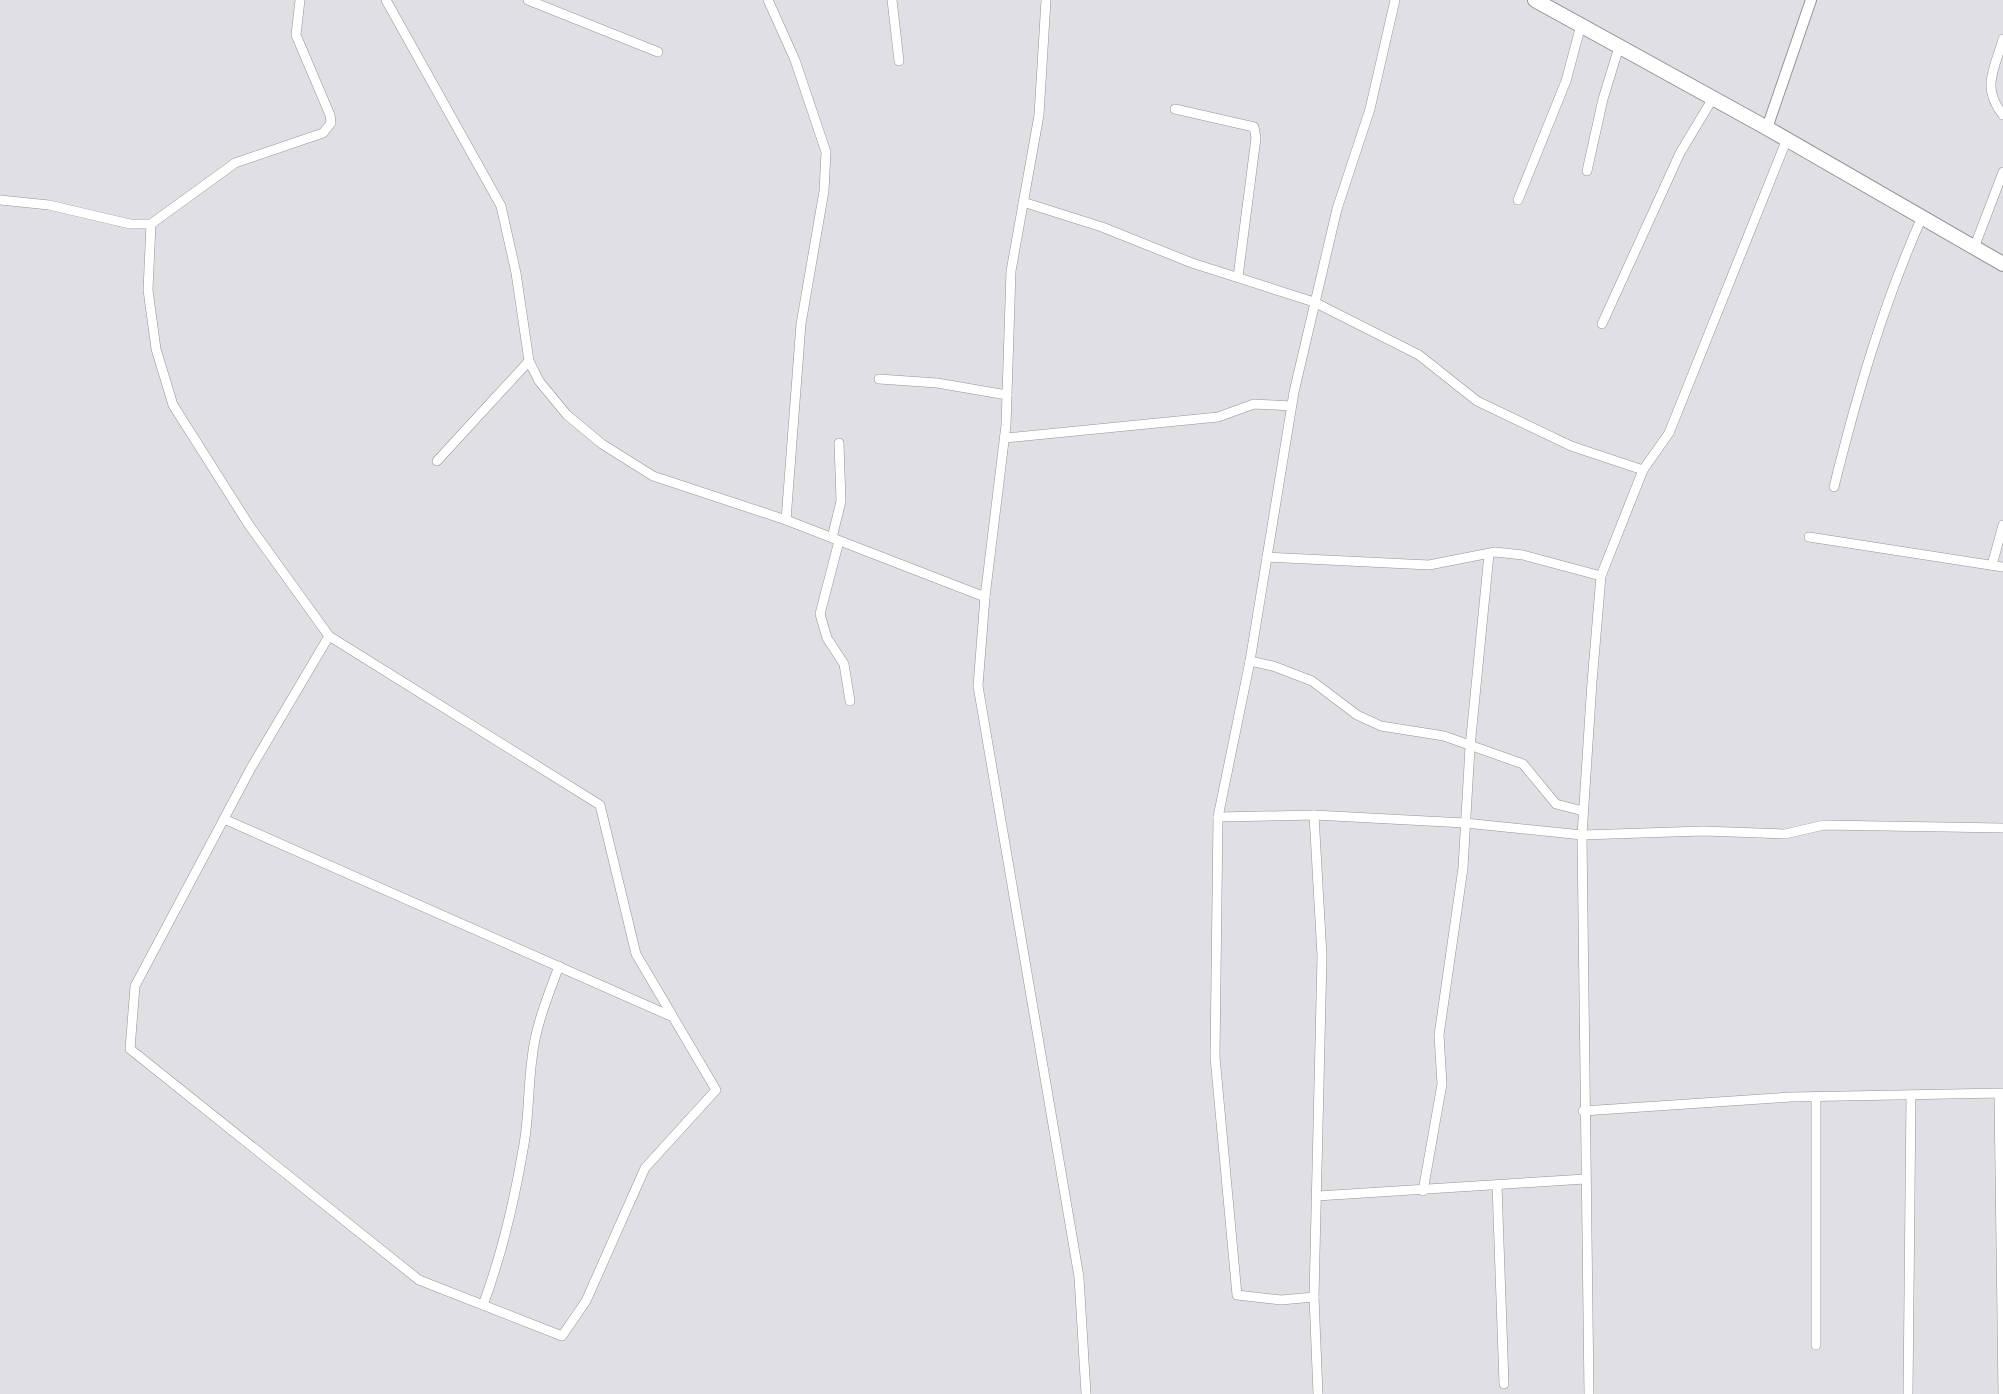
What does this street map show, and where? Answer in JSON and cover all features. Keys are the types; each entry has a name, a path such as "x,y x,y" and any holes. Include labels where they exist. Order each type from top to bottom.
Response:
{"main road":[{"path":"1535,0 1787,139 2003,264"}],"street":[{"path":"0,201 49,205 142,226 151,224 235,163 329,129 330,115 296,35 300,0"},
{"path":"386,0 501,206 516,273 529,361 539,381 567,415 602,444 653,476 786,520 985,597"},
{"path":"528,0 658,52"},
{"path":"768,0 795,60 826,152 824,191 801,324 786,520"},
{"path":"891,0 899,61"},
{"path":"1046,0 1040,115 1011,271 1005,438 985,597 978,686 1079,1277 1086,1394"},
{"path":"1314,1297 1281,1300 1237,1295 1215,1057 1218,817 1250,661 1291,406 1337,209 1370,109 1395,0"},
{"path":"1767,128 1811,0"},
{"path":"1518,200 1566,81 1581,25"},
{"path":"2003,39 1989,87 1990,97 2003,115"},
{"path":"1587,171 1603,99 1619,47"},
{"path":"1602,324 1680,153 1713,98"},
{"path":"1175,109 1254,127 1256,138 1238,278"},
{"path":"1589,1394 1583,1111 1582,835 1601,576 1643,470 1669,433 1787,139"},
{"path":"1974,248 2003,172"},
{"path":"1023,202 1314,302 1419,355 1477,401 1571,446 1643,470"},
{"path":"1834,487 1863,371 1898,271 1922,217"},
{"path":"151,224 148,290 156,349 173,405 249,525 329,636 600,805 636,954 716,1090 645,1168 586,1301 562,1336 419,1280 130,1049 135,986 251,768 329,636"},
{"path":"437,461 529,361"},
{"path":"879,379 937,383 1007,395"},
{"path":"1005,438 1217,417 1254,404 1291,406"},
{"path":"839,443 841,501 820,614 827,639 844,664 850,701"},
{"path":"1992,565 2003,525"},
{"path":"1809,537 2003,567"},
{"path":"1267,557 1429,565 1489,554 1523,555 1601,576"},
{"path":"1423,1191 1441,1084 1441,1013 1463,868 1470,747 1489,554"},
{"path":"1250,661 1273,666 1312,681 1357,715 1381,726 1444,736 1522,764 1556,804 1583,811"},
{"path":"1218,817 1314,815 1465,823 1582,835 1703,831 1785,834 1824,825 2003,828"},
{"path":"1314,815 1322,956 1314,1297 1318,1394"},
{"path":"224,819 673,1017"},
{"path":"483,1305 492,1280 524,1146 536,1037 559,966"},
{"path":"1583,1111 1816,1097 2001,1094 2003,1394"},
{"path":"1908,1394 1911,1095"},
{"path":"1816,1097 1816,1345"},
{"path":"1317,1196 1585,1179"},
{"path":"1497,1186 1504,1384"}]}
